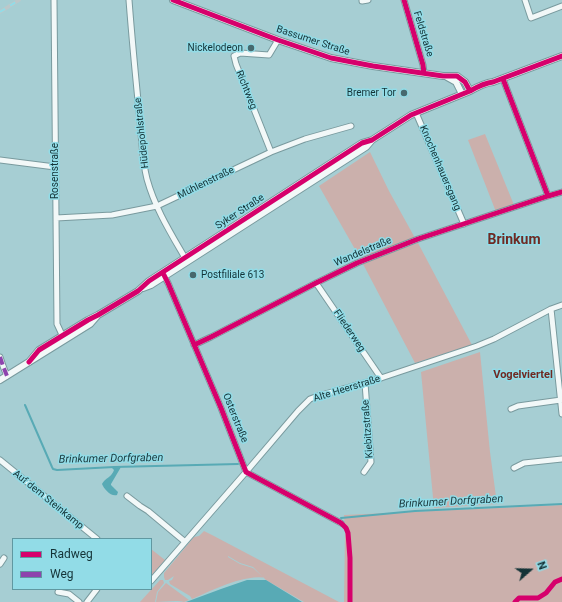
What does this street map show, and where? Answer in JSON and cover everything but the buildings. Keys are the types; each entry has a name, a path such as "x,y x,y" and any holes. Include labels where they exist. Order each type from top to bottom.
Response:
{"street":[{"name":"Rosenstraße","path":"54,0 57,324 63,338"},
{"name":"Hüdepohlstraße","path":"129,0 144,164 147,178 157,206 185,258"},
{"name":"Bassumer Straße","path":"173,0 186,3 278,40 331,58 372,66 461,78 470,91"},
{"path":"362,0 368,0"},
{"name":"Feldstraße","path":"404,0 424,73"},
{"path":"525,0 532,18 562,6"},
{"name":"Richtweg","path":"271,152 234,56 240,53 269,55 278,40"},
{"name":"Syker Straße","path":"0,379 28,362 39,350 63,338 88,320 142,288 149,281 164,275 366,146 372,140 401,121 416,113 470,91 478,86 503,79 562,56"},
{"name":"Bassumer Straße","path":"443,76 456,82 462,94"},
{"path":"503,79 548,196"},
{"name":"Knochenhauersgang","path":"416,113 464,224"},
{"name":"Mühlenstraße","path":"56,218 112,215 157,206 271,152 305,139 352,126"},
{"name":"Syker Straße","path":"164,275 185,258 362,143 372,140"},
{"path":"0,160 55,167"},
{"name":"Wandelstraße","path":"194,345 211,338 316,283 373,256 418,239 562,192"},
{"name":"Osterstraße","path":"164,275 221,408 246,472"},
{"name":"Fliederweg","path":"316,283 381,378"},
{"name":"Alte Heerstraße","path":"152,579 298,411 310,400 318,396 381,378 477,346 562,305"},
{"path":"551,310 562,414"},
{"path":"0,357 7,376"},
{"name":"Kiebitzstraße","path":"364,472 371,462 365,383"},
{"path":"511,409 518,406 561,400"},
{"path":"514,468 524,463 562,459"},
{"name":"Auf dem Steinkamp","path":"0,460 96,538"},
{"path":"246,472 341,523"},
{"path":"127,496 148,511 184,541"},
{"path":"0,564 4,558"},
{"path":"87,602 96,590"},
{"path":"58,592 69,594 79,602"}],"shaded area":[{"path":"485,134 514,205 496,212 468,140"},
{"path":"370,152 389,191 415,238 360,258 319,186"},
{"path":"418,243 472,345 415,363 363,264"},
{"path":"480,352 497,504 434,508 421,372"},
{"path":"562,505 562,602 344,602 344,515"},
{"path":"204,531 339,602 304,602 263,577 236,581 192,599 190,596 170,584 169,581 172,580 174,576 168,580 165,580 164,573 194,537 199,536","holes":["228,556 240,563 253,567 263,577 253,568 240,564"]},
{"path":"152,550 165,560 152,575"},
{"path":"160,580 163,580 164,583 157,592 155,602 140,602 152,590"},
{"path":"166,583 189,600 184,602 156,602 158,592"}],"water":[{"path":"121,467 111,484 118,492 117,495 112,495 102,484 113,472 114,470 112,468"},
{"path":"247,580 266,580 302,602 186,602 221,589"}],"waterway":[{"name":"Brinkumer Dorfgraben","path":"25,405 53,469 238,464"},
{"name":"Brinkumer Dorfgraben","path":"341,518 415,511 562,504"}],"railway":[{"path":"0,12 19,0"}],"marked path":[{"path":"0,357 7,376"}],"cycle path":[{"path":"173,0 278,40 331,58 373,66 443,76 457,76 465,82 470,91"},
{"path":"404,0 424,73"},
{"path":"29,362 39,350 138,291 149,281 362,143 372,140 411,115 484,84 562,56"},
{"path":"503,79 548,196"},
{"path":"194,345 357,263 418,239 562,192"},
{"path":"163,273 221,408 246,472 341,523 346,528 348,533 350,558 350,602"},
{"path":"515,602 519,598 538,598 546,593 555,582 562,579"}],"place":[{"name":"Nickelodeon","path":"251,48"},
{"name":"Bremer Tor","path":"404,93"},
{"name":"Postfiliale 613","path":"193,275"}],"district":[{"name":"Brinkum","path":"514,240"},
{"name":"Vogelviertel","path":"523,375"}]}
